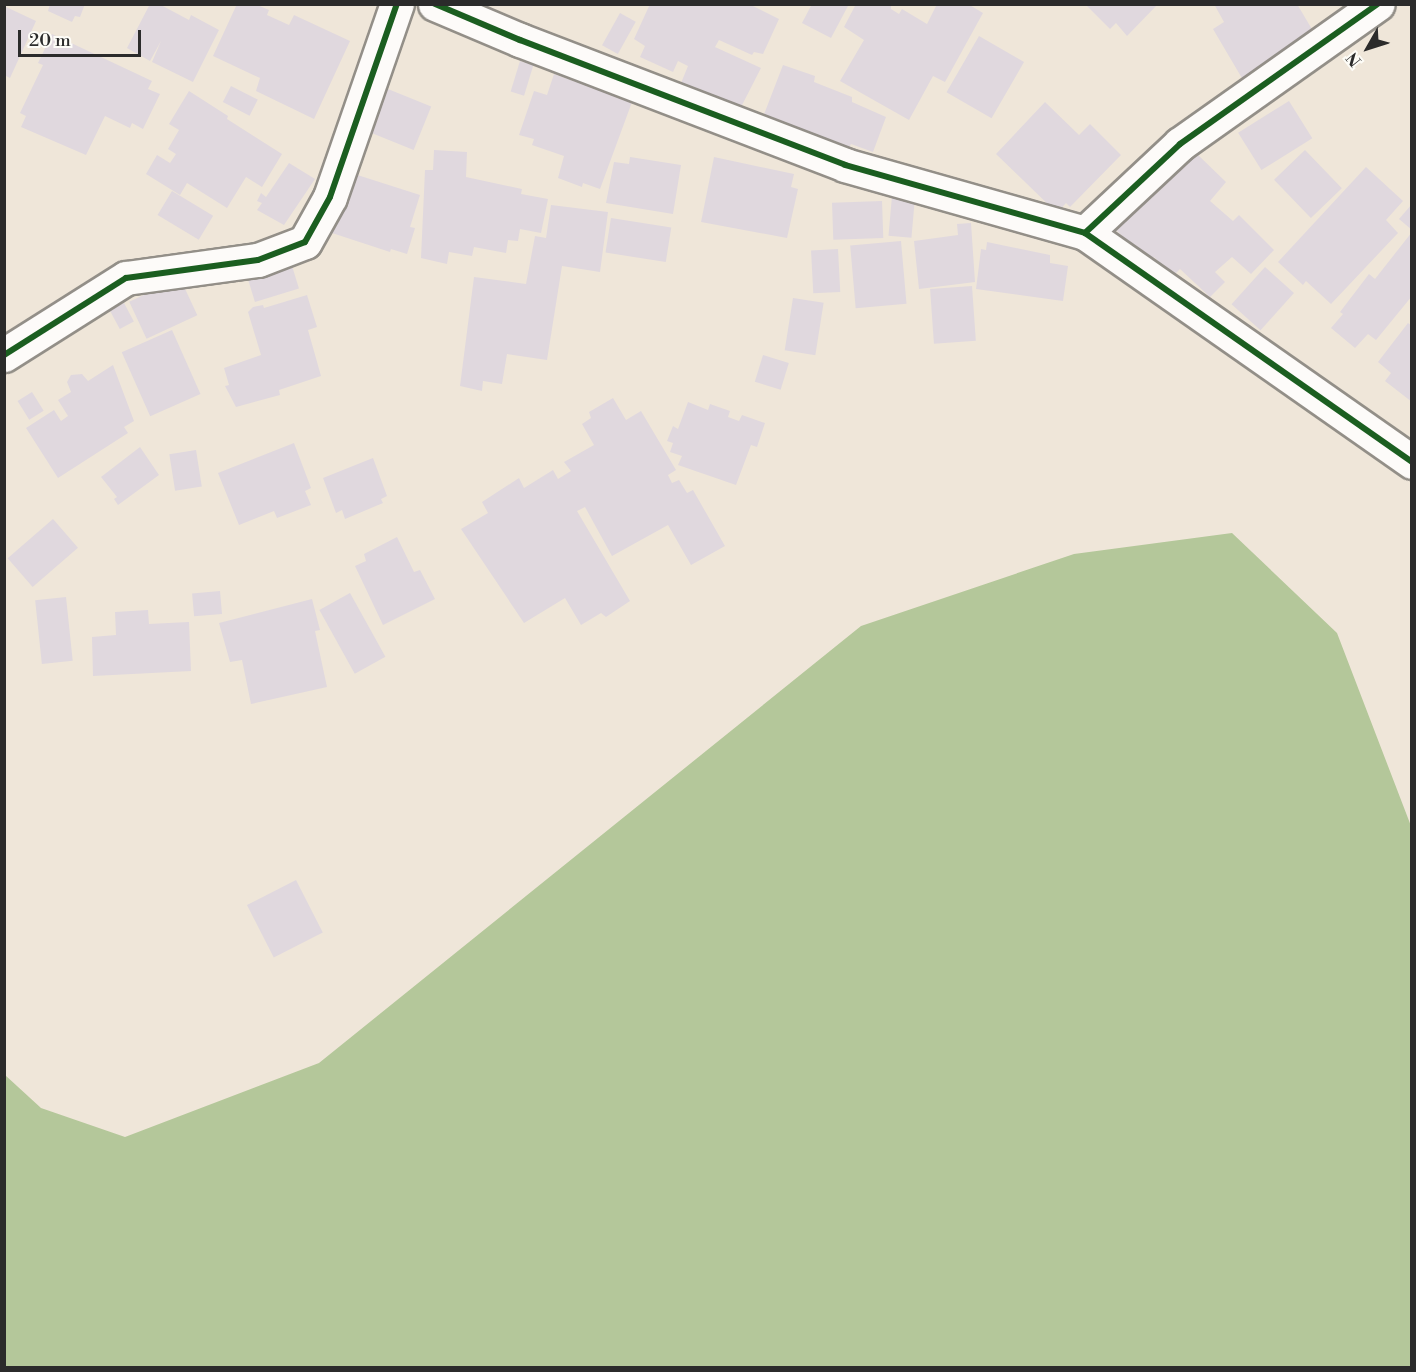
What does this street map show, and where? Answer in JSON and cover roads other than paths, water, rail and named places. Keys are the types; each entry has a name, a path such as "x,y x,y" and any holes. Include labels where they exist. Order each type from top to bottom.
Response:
{"street":[{"path":"4,354 126,279 258,260 305,242 330,197 397,4"},
{"path":"435,4 520,40 845,165 1085,233 1412,462"},
{"path":"1085,233 1180,144 1378,4"}]}
